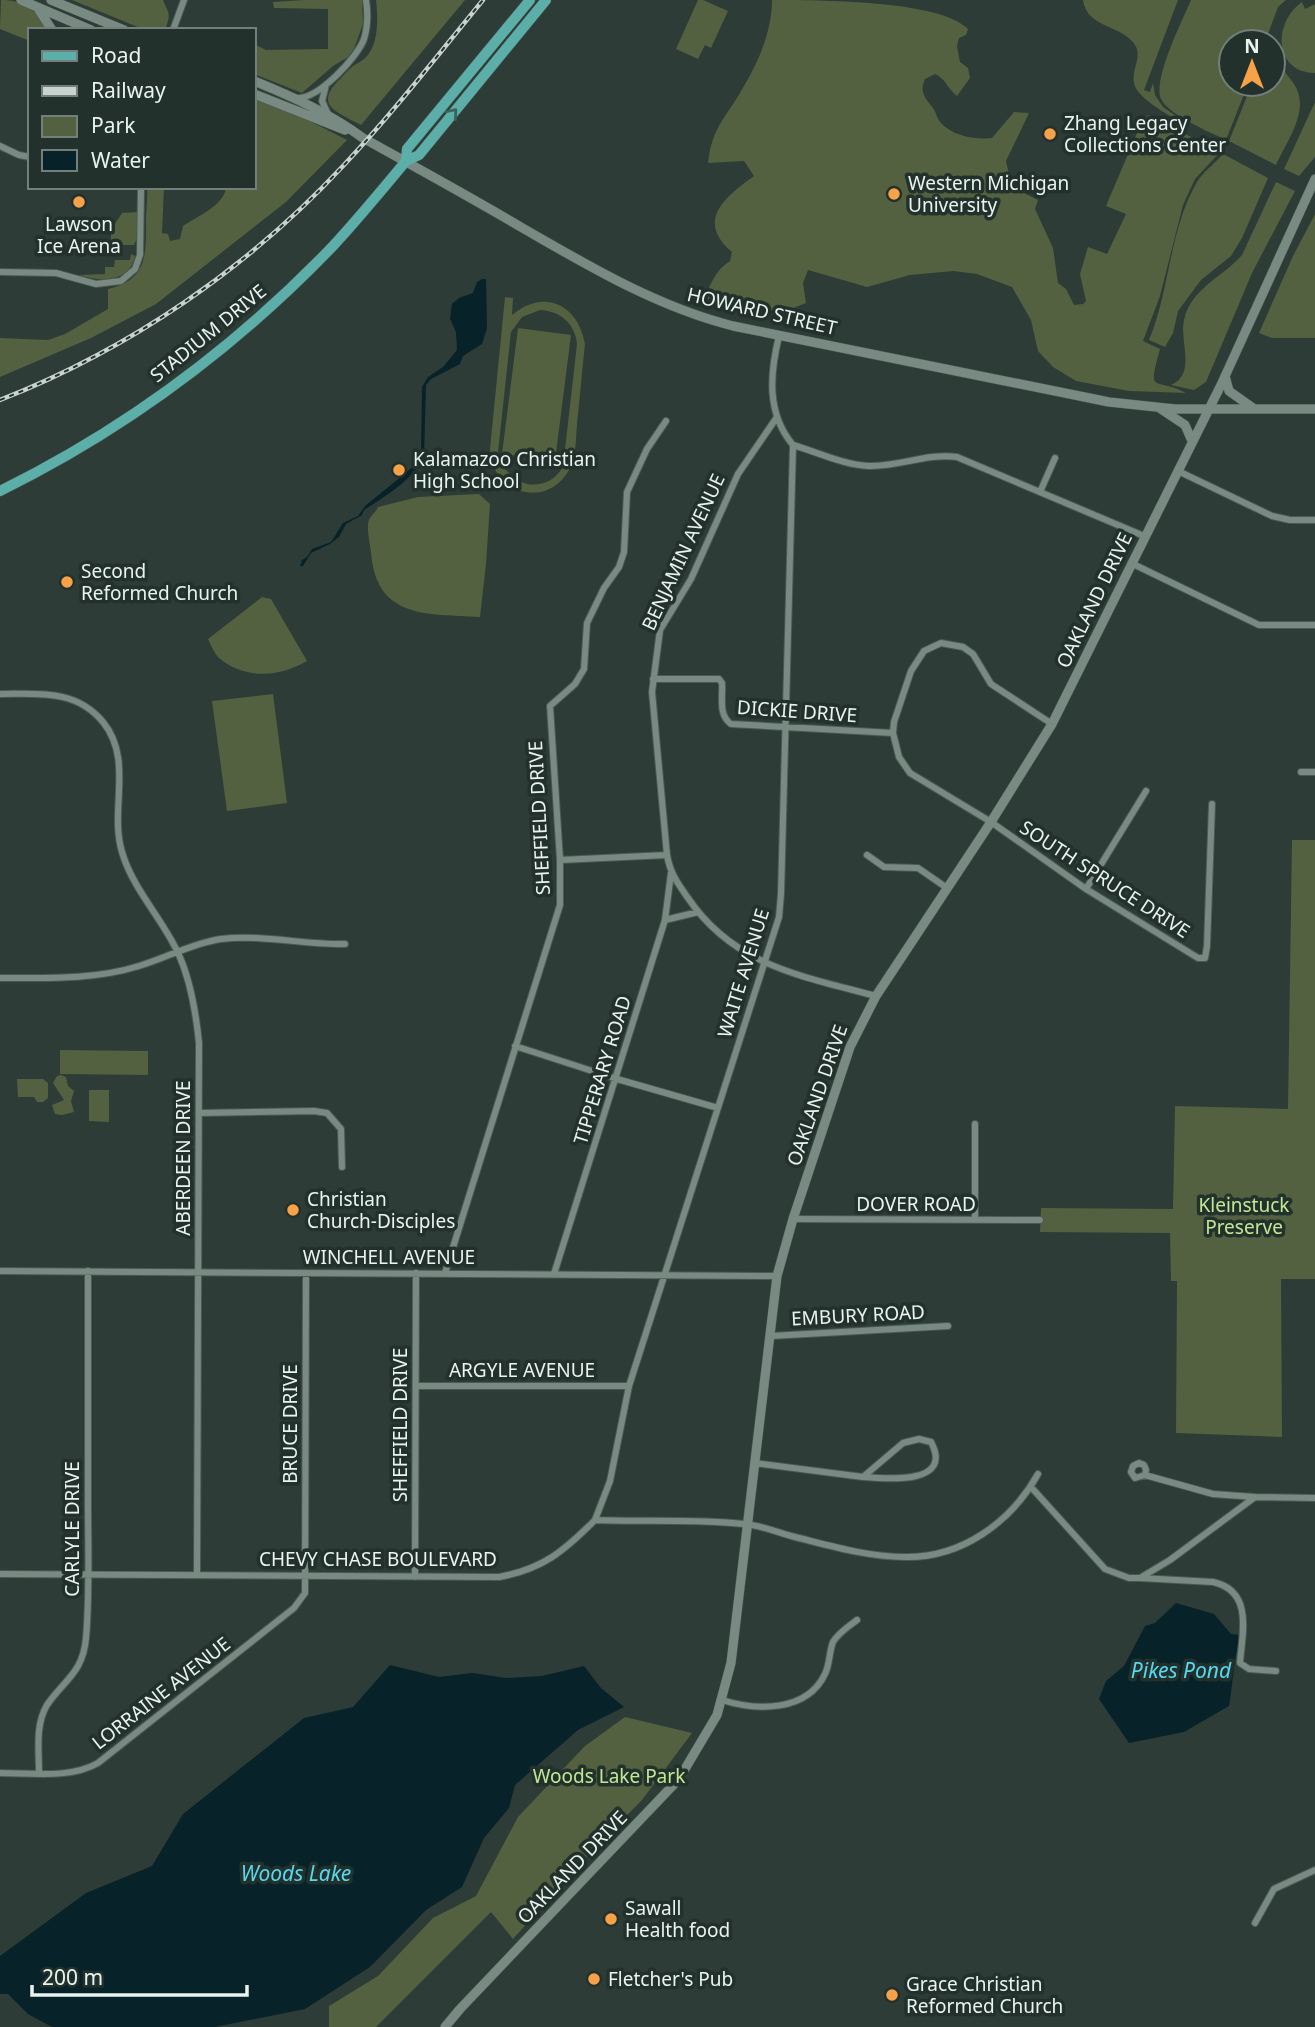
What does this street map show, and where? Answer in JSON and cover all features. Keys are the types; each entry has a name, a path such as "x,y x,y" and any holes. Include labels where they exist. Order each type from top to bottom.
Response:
{"main road":[{"name":"STADIUM DRIVE","path":"406,161 407,149 530,0"},
{"name":"STADIUM DRIVE","path":"0,491 43,470 126,418 223,347 287,291 333,246 406,161 419,155 546,0"},
{"path":"23,1 86,28"},
{"path":"23,1 44,15 51,28"},
{"path":"57,1 119,28"},
{"path":"68,28 75,23"},
{"name":"HOWARD STREET","path":"256,82 330,115 359,136 601,273 656,300 714,321 1110,402 1159,408 1315,409"},
{"path":"256,95 359,136"},
{"name":"OAKLAND DRIVE","path":"445,2027 679,1779 712,1725 722,1700 731,1663 777,1276 850,1047 876,996 1052,724 1225,374 1315,179"},
{"path":"1225,374 1229,390 1254,409"},
{"path":"1159,408 1185,425 1192,441"}],"street":[{"path":"174,28 184,0"},
{"path":"295,97 310,96 355,56 367,29 366,0"},
{"path":"327,83 322,100 330,115"},
{"path":"0,146 19,156 28,157"},
{"path":"0,272 56,273 85,282 111,284 129,276 138,262 142,242 141,189"},
{"path":"779,335 771,379 777,417 793,445 867,466 940,455 957,457 1144,536"},
{"name":"BENJAMIN AVENUE","path":"777,417 738,474 691,579 660,630 653,679 653,725 667,855 671,873 698,912 725,940 764,964 876,996"},
{"name":"SHEFFIELD DRIVE","path":"444,1273 560,905 560,860 550,706 575,684 584,669 587,624 604,588 622,560 627,492 647,449 666,421"},
{"name":"WAITE AVENUE","path":"595,1520 610,1481 629,1386 779,917 787,727 793,445"},
{"path":"1040,492 1055,458"},
{"path":"1178,471 1272,516 1290,520 1315,520"},
{"path":"1131,563 1259,625 1315,625"},
{"path":"893,733 894,722 911,671 924,650 941,643 963,647 973,654 991,684 1052,724"},
{"name":"DICKIE DRIVE","path":"653,679 719,679 722,683 722,713 727,722 738,725 893,733"},
{"name":"ABERDEEN DRIVE","path":"0,694 50,694 77,700 91,710 111,733 118,759 120,834 124,858 137,886 178,953 191,991 198,1032 199,1113 197,1575"},
{"name":"SOUTH SPRUCE DRIVE","path":"893,733 899,757 911,774 991,822 1086,889 1198,958 1205,958 1207,946 1212,804"},
{"path":"1301,772 1315,772"},
{"path":"1086,889 1146,791"},
{"path":"560,860 667,855"},
{"path":"867,855 884,867 919,868 947,888"},
{"name":"TIPPERARY ROAD","path":"554,1274 665,920 671,873"},
{"path":"665,920 698,912"},
{"path":"0,978 66,978 105,974 139,966 217,939 345,944"},
{"path":"516,1046 718,1108"},
{"path":"199,1113 314,1111 327,1114 341,1129 342,1167"},
{"path":"975,1124 975,1220"},
{"name":"DOVER ROAD","path":"793,1219 1040,1220"},
{"name":"WINCHELL AVENUE","path":"0,1271 777,1276"},
{"name":"CARLYLE DRIVE","path":"39,1773 42,1717 47,1706 74,1675 86,1638 89,1574 88,1271"},
{"name":"BRUCE DRIVE","path":"306,1273 306,1576"},
{"name":"SHEFFIELD DRIVE","path":"415,1577 416,1273"},
{"name":"EMBURY ROAD","path":"771,1336 948,1326"},
{"name":"ARGYLE AVENUE","path":"416,1386 629,1386"},
{"path":"754,1463 863,1478 912,1479 929,1471 937,1459 936,1450 931,1442 919,1438 903,1443 863,1478"},
{"path":"595,1520 747,1524 849,1550 887,1556 920,1557 951,1550 984,1534 1008,1513 1031,1487 1038,1474"},
{"path":"1145,1475 1213,1494 1315,1497"},
{"path":"1031,1487 1105,1569 1122,1577 1213,1582 1224,1586 1238,1602 1245,1619 1240,1663 1250,1669 1276,1671"},
{"path":"1140,1578 1170,1560 1255,1497"},
{"name":"CHEVY CHASE BOULEVARD","path":"0,1574 499,1577 539,1566 561,1552 595,1520"},
{"name":"LORRAINE AVENUE","path":"0,1773 62,1773 83,1770 107,1756 294,1608 305,1593 306,1576"},
{"path":"722,1700 741,1705 771,1706 806,1697 814,1691 827,1672 832,1645 837,1636 857,1620"},
{"path":"1255,1923 1274,1889 1315,1870"}],"green space":[{"path":"1,0 23,4 40,17 48,28 28,28 28,40 0,29"},
{"path":"72,0 163,0 168,13 166,28 140,28"},
{"path":"362,0 363,24 354,49 348,57 333,66 302,93 256,75 256,45 266,50 328,49 328,9 274,8 273,2"},
{"path":"376,0 465,0 361,125 336,111 328,101 333,87 370,52 377,30"},
{"path":"698,0 728,11 711,48 705,45 698,59 676,49"},
{"path":"772,0 906,7 953,19 968,29 966,35 959,38 957,46 960,62 968,68 970,78 957,96 935,74 925,79 924,95 946,127 972,138 992,138 1014,112 1029,113 1006,161 1012,187 1038,200 1035,209 1053,248 1058,283 1066,289 1074,305 1086,301 1080,274 1088,247 1107,254 1126,214 1106,206 1143,119 1149,115 1220,152 1195,179 1183,205 1160,296 1143,341 1160,349 1154,374 1156,383 1186,393 1129,391 1076,381 1053,367 1038,351 1031,320 1012,287 977,274 953,271 910,275 867,287 808,270 803,283 806,303 783,312 739,307 705,298 721,268 730,261 732,252 721,241 716,230 718,210 733,192 754,176 744,161 708,163 710,150 721,122 755,66 770,23"},
{"path":"1083,0 1178,0 1144,90 1150,92 1153,83 1155,95 1163,107 1189,125 1141,95 1134,83 1138,56 1136,46 1125,35 1090,15"},
{"path":"1191,0 1286,0 1278,7 1270,28 1217,28 1217,98 1242,98 1226,140 1181,117 1161,99 1159,90 1164,65"},
{"path":"1302,2 1305,9 1315,4 1315,73 1301,70 1287,58 1287,28 1284,28 1293,11"},
{"path":"1287,74 1299,94 1299,114 1276,165 1229,141 1246,98 1287,98"},
{"path":"256,99 302,117 347,140 286,202 156,304 91,338 0,377 0,338 48,340 65,334 108,309 108,289 121,285 138,272 145,254 147,189 164,189 162,233 168,234 170,241 180,239 183,226 215,205 225,189 256,189"},
{"path":"1315,102 1315,157 1299,176 1284,169"},
{"path":"1223,154 1268,178 1242,238 1231,256 1201,280 1178,311 1173,333 1165,347 1149,340 1181,220 1197,182"},
{"path":"1276,182 1295,191 1252,273 1206,382 1194,390 1171,385 1179,380 1183,373 1184,320 1193,299 1242,255"},
{"path":"137,212 137,239 134,245 111,245 111,230 122,213"},
{"path":"1315,214 1315,338 1272,338 1259,333 1293,256"},
{"path":"131,254 135,256 132,265 120,276 95,279 79,275 105,274 105,267 114,267 115,260 130,260"},
{"path":"505,297 513,298 512,315 536,303 558,304 575,319 585,344 575,452 569,470 552,488 536,493 518,490 501,479 490,449","holes":["540,310 570,324 577,344 563,467 555,477 536,485 526,484 508,473 498,452 511,332 522,317"]},
{"path":"518,328 571,335 555,461 502,454"},
{"path":"479,494 490,504 480,617 423,613 393,601 383,590 375,574 371,552 368,523 378,507 418,497"},
{"path":"262,597 271,599 307,661 286,670 263,674 240,670 216,654 208,639"},
{"path":"273,694 287,803 227,811 212,701"},
{"name":"Kleinstuck Preserve","path":"1292,840 1315,840 1315,1279 1281,1279 1282,1437 1176,1433 1177,1281 1171,1281 1170,1233 1040,1232 1041,1208 1173,1209 1175,1106 1288,1109"},
{"path":"60,1050 148,1051 148,1075 60,1074"},
{"path":"57,1076 66,1077 68,1086 74,1091 71,1101 74,1112 62,1115 55,1114 52,1105 64,1100 53,1083"},
{"path":"17,1079 43,1079 48,1083 48,1098 37,1102 34,1097 18,1097"},
{"path":"89,1090 109,1090 109,1122 89,1121"},
{"name":"Woods Lake Park","path":"625,1717 692,1733 642,1800 589,1854 513,1939 491,1912 376,2027 329,2027 329,2006 378,1976 433,1918 476,1896 518,1817 585,1746"}],"water":[{"path":"486,279 487,328 482,344 463,356 460,364 431,379 426,385 424,457 419,465 397,487 364,510 362,515 346,524 339,537 330,544 311,553 303,566 300,566 312,549 331,542 343,523 358,516 365,506 419,462 422,387 428,377 443,367 457,350 456,332 450,319 452,304 473,293 477,282"},
{"name":"Pikes Pond","path":"1176,1603 1214,1614 1231,1634 1240,1635 1229,1706 1184,1732 1129,1743 1099,1699 1106,1681 1124,1666 1145,1626 1155,1623"},
{"name":"Woods Lake","path":"390,1665 439,1677 472,1673 506,1678 542,1676 584,1666 601,1688 624,1707 578,1730 515,1785 509,1808 484,1838 462,1887 426,1910 370,1967 305,2009 215,2027 52,2027 28,2014 8,1994 0,1994 0,1956 86,1893 152,1866 183,1814 304,1718 353,1707"}],"railway":[{"path":"0,400 95,356 141,330 185,302 268,238 343,166 483,0"}],"place":[{"name":"Zhang Legacy Collections Center","path":"1050,134"},
{"name":"Western Michigan University","path":"894,194"},
{"name":"Lawson Ice Arena","path":"79,202"},
{"name":"Kalamazoo Christian High School","path":"399,470"},
{"name":"Second Reformed Church","path":"67,582"},
{"name":"Christian Church-Disciples","path":"293,1210"},
{"name":"Sawall Health food","path":"611,1919"},
{"name":"Fletcher's Pub","path":"594,1979"},
{"name":"Grace Christian Reformed Church","path":"892,1995"}]}
